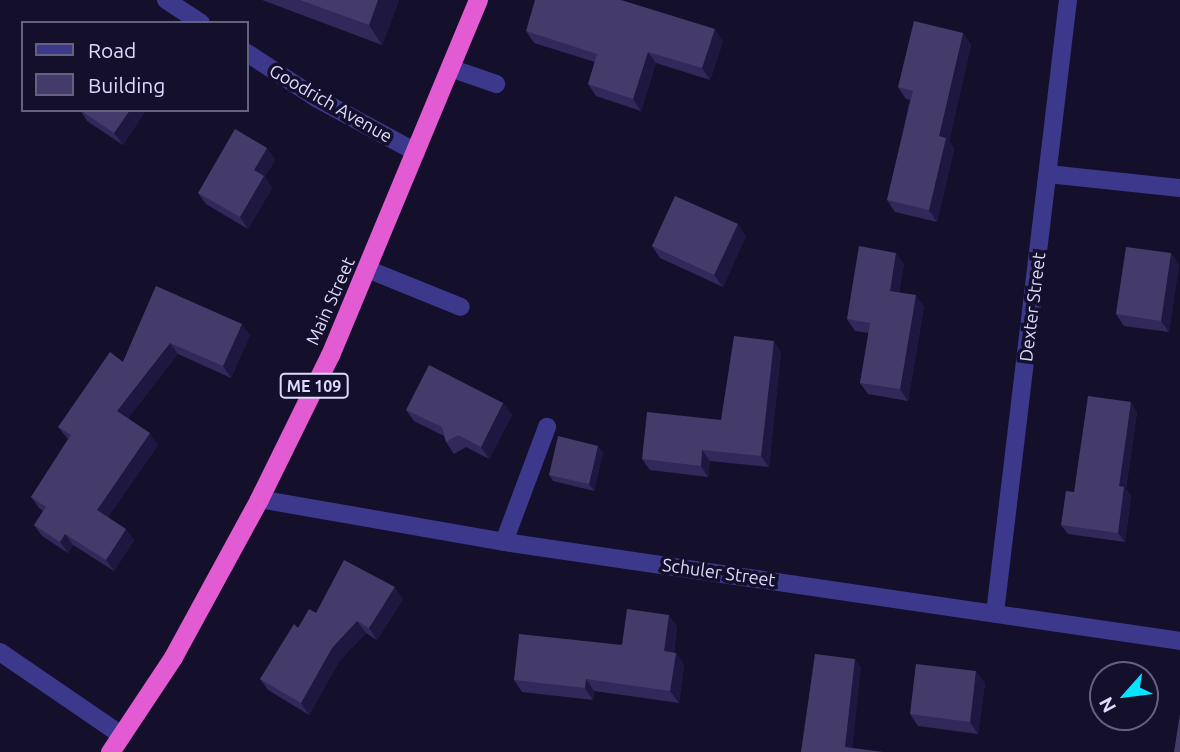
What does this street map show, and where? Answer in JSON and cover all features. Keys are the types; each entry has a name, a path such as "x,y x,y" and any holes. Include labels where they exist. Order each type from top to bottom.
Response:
{"highway":[{"name":"Main Street","path":"110,752 173,657 259,499 367,270 478,0"}],"street":[{"path":"166,0 198,21"},
{"name":"Dexter Street","path":"995,613 1068,0"},
{"name":"Goodrich Avenue","path":"248,54 316,98 416,152"},
{"path":"450,68 496,84"},
{"path":"1048,174 1180,188"},
{"path":"367,270 461,307"},
{"path":"503,542 547,427"},
{"name":"Schuler Street","path":"259,499 503,542 1180,642"},
{"path":"0,652 121,735"}],"building":[{"path":"300,0 378,0 369,25"},
{"path":"535,0 621,0 715,29 702,68 648,52 633,99 588,84 597,54 526,31"},
{"path":"914,21 963,33 939,136 946,138 929,210 887,200 913,91 898,87"},
{"path":"83,112 129,112 114,133"},
{"path":"235,129 267,148 254,170 264,176 240,217 198,193"},
{"path":"675,196 738,224 714,275 652,246"},
{"path":"859,246 896,253 890,291 916,295 900,389 860,383 870,323 847,319"},
{"path":"1126,247 1171,253 1161,321 1116,314"},
{"path":"156,286 242,324 223,366 170,343 117,411 150,433 97,510 126,529 106,560 65,534 60,542 34,525 46,507 31,497 71,435 58,427 110,352 123,362"},
{"path":"734,336 774,341 761,456 702,450 701,466 642,459 647,412 721,420"},
{"path":"429,365 503,403 481,447 458,435 446,442 442,427 406,410"},
{"path":"1088,396 1131,402 1119,486 1124,487 1118,533 1061,525 1066,491 1074,492"},
{"path":"558,436 598,446 589,484 549,475"},
{"path":"344,560 395,587 369,628 357,621 332,648 301,703 260,679 294,624 298,628 309,609 316,613"},
{"path":"627,609 669,615 664,651 676,653 670,691 586,679 585,688 514,680 519,634 622,645"},
{"path":"815,654 855,659 845,747 883,752 801,752"},
{"path":"916,664 976,671 970,722 910,714"},
{"path":"1180,714 1180,752 1174,752"}]}
